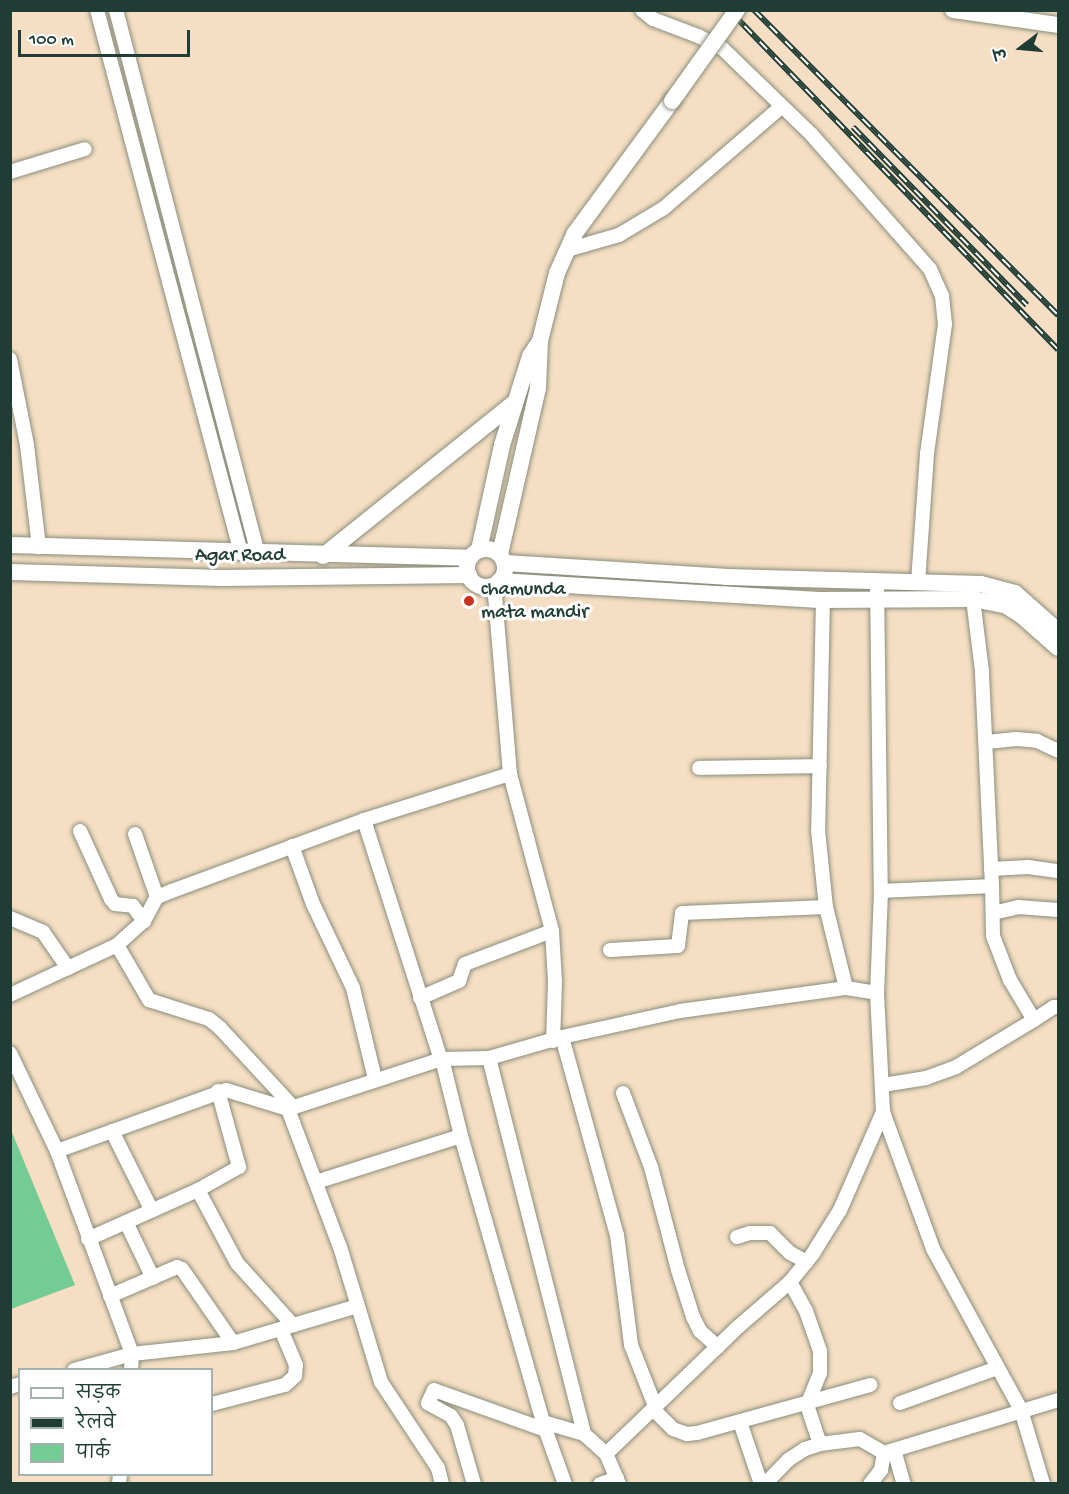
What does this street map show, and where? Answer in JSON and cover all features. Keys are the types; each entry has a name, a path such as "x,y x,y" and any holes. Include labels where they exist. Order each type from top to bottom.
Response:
{"main road":[{"path":"497,583 503,576 502,559 538,387 540,341 557,273 575,233 737,10"},
{"path":"953,10 1059,25"},
{"path":"469,575 514,403 530,356 540,341"},
{"path":"323,556 514,403"},
{"path":"10,545 323,556 474,554 492,549 502,559 727,577 981,584 1015,593 1059,631"},
{"name":"Agar Road","path":"10,572 222,578 469,575 477,584 497,583 823,600 973,599 1005,605 1023,616 1059,648"}],"street":[{"path":"97,10 176,309 249,553"},
{"path":"116,10 193,304 249,553"},
{"path":"642,10 653,19 698,36 723,49 811,134 930,269 942,296 945,324 927,454 918,582"},
{"path":"567,250 619,235 664,208 781,106"},
{"path":"10,172 85,149"},
{"path":"136,159 153,152"},
{"path":"176,309 193,304"},
{"path":"10,359 27,445 39,547"},
{"path":"877,581 881,891 877,993 883,1112 933,1249 1021,1410 1043,1484"},
{"path":"497,583 510,774 552,931 558,1039 616,1235 632,1345 654,1408 673,1429 687,1434 807,1405 870,1386"},
{"path":"973,599 982,671 987,742 993,936 1010,980 1034,1020"},
{"path":"823,600 818,831 826,907 846,988"},
{"path":"987,742 1016,739 1037,741 1059,751"},
{"path":"699,768 820,765"},
{"path":"10,995 117,945 144,921 157,897 364,820 510,774"},
{"path":"364,820 441,1060 545,1426 565,1484"},
{"path":"80,831 111,899 115,904 133,906 144,921"},
{"path":"135,834 157,897"},
{"path":"292,846 313,904 353,988 375,1078"},
{"path":"991,869 1028,867 1059,871"},
{"path":"881,891 992,886"},
{"path":"610,950 678,946 682,913 826,907"},
{"path":"993,913 1018,907 1059,910"},
{"path":"10,918 43,932 68,968"},
{"path":"420,998 459,981 465,964 552,931"},
{"path":"117,945 149,1000 215,1024 290,1108 340,1247 381,1382 438,1468 442,1484"},
{"path":"57,1151 218,1091 226,1090 290,1108 375,1078 441,1060 489,1058 558,1039 680,1011 846,988 877,993"},
{"path":"883,1085 926,1078 956,1067 1054,1007 1059,1007"},
{"path":"10,1053 57,1151 132,1354 130,1368"},
{"path":"489,1058 584,1434"},
{"path":"88,1239 198,1190 239,1167 218,1091"},
{"path":"623,1093 654,1178 693,1317 700,1331 718,1347"},
{"path":"606,1454 790,1282 807,1262 840,1210 883,1112"},
{"path":"112,1131 152,1211"},
{"path":"315,1182 461,1136"},
{"path":"198,1190 237,1263 287,1327 296,1365 295,1376 285,1385 213,1404"},
{"path":"126,1222 153,1278"},
{"path":"737,1238 750,1233 770,1233 790,1252 807,1262"},
{"path":"110,1296 177,1267 182,1269 233,1343"},
{"path":"790,1282 806,1311 820,1351 820,1373 807,1405 820,1444"},
{"path":"81,1368 132,1354 233,1343 358,1306"},
{"path":"900,1402 997,1368"},
{"path":"474,1484 461,1434 451,1416 428,1403 432,1391 545,1426 584,1434 606,1454 618,1481 600,1484"},
{"path":"740,1422 763,1484 788,1460 805,1449 820,1444 860,1439 889,1451 1059,1400"},
{"path":"870,1484 881,1470 889,1451"},
{"path":"889,1451 904,1484"}],"green space":[{"path":"11,1130 75,1285 10,1309"}],"railway":[{"path":"729,10 1058,350"},
{"path":"754,10 1058,315"},
{"path":"853,127 1027,305"}],"place":[{"name":"chamunda mata mandir","path":"469,601"}]}
